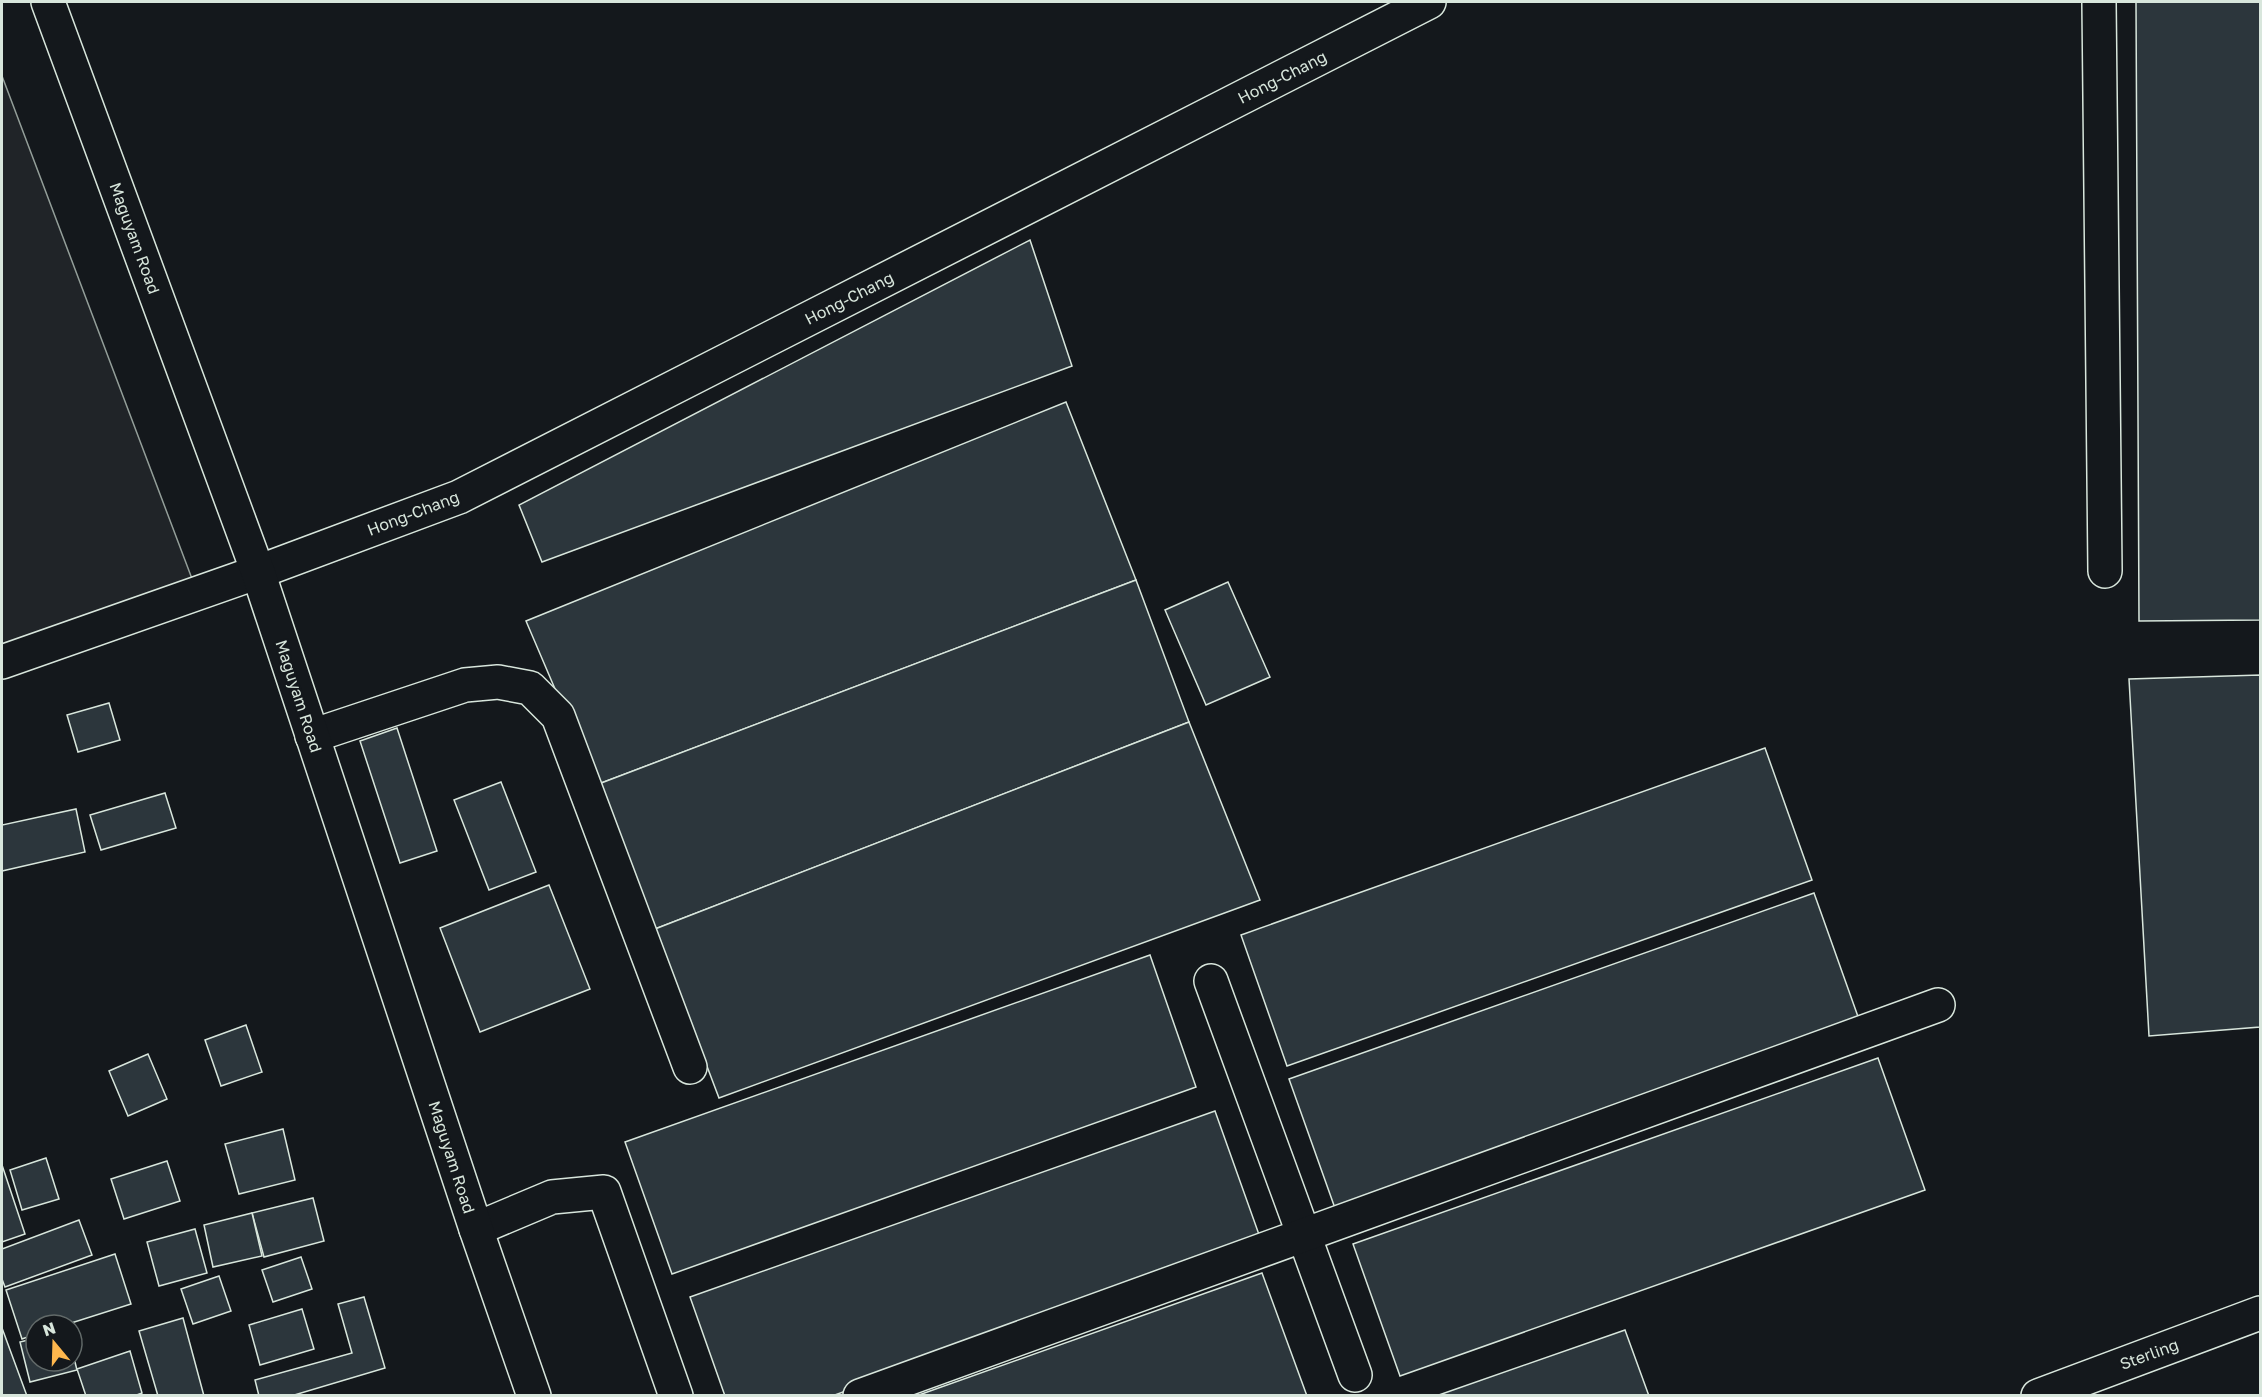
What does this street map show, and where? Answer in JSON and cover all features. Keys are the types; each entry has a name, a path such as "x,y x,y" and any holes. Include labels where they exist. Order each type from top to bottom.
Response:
{"main road":[{"name":"Maguyam Road","path":"48,2 258,572 476,1229 534,1395"},
{"name":"Hong-Chang","path":"2,662 258,572 459,497 1429,2"},
{"path":"2098,2 2105,571"},
{"path":"312,736 465,685 498,682 530,688 558,716 690,1067"},
{"path":"1210,981 1355,1375"},
{"path":"860,1395 1938,1005"},
{"path":"476,1229 552,1197 604,1191 676,1395"},
{"name":"Sterling","path":"2038,1395 2260,1313"}],"shaded area":[{"path":"2,76 194,584 2,652"}],"building":[{"path":"2136,2 2260,2 2260,620 2139,621"},
{"path":"1030,240 1072,366 542,562 519,505"},
{"path":"1066,402 1136,580 596,785 526,621"},
{"path":"1136,580 1189,722 655,929 596,785"},
{"path":"1228,582 1270,677 1206,705 1165,610"},
{"path":"2260,675 2260,1027 2149,1036 2129,679"},
{"path":"109,703 120,740 78,752 67,715"},
{"path":"1189,722 1260,900 719,1098 655,929"},
{"path":"397,728 437,851 400,863 360,741"},
{"path":"1765,748 1812,880 1287,1066 1241,935"},
{"path":"501,782 536,872 489,890 454,800"},
{"path":"165,793 176,828 101,850 90,815"},
{"path":"76,809 85,852 2,871 2,825"},
{"path":"549,885 590,989 480,1032 440,928"},
{"path":"1814,893 1861,1025 1336,1211 1289,1079"},
{"path":"1150,955 1196,1087 672,1274 625,1142"},
{"path":"246,1025 262,1072 221,1086 205,1040"},
{"path":"148,1054 167,1099 128,1116 109,1071"},
{"path":"1878,1058 1925,1190 1400,1376 1353,1244"},
{"path":"1215,1111 1262,1243 832,1396 725,1396 690,1297"},
{"path":"283,1129 295,1180 239,1194 225,1144"},
{"path":"46,1158 59,1199 22,1210 10,1170"},
{"path":"167,1161 180,1201 124,1219 111,1179"},
{"path":"2,1165 25,1234 2,1242"},
{"path":"313,1198 324,1241 264,1257 252,1213"},
{"path":"252,1213 262,1256 213,1267 204,1225"},
{"path":"79,1220 92,1255 5,1287 2,1279 2,1249"},
{"path":"195,1229 207,1273 159,1286 147,1242"},
{"path":"115,1254 131,1304 84,1319 84,1313 24,1313 24,1338 22,1339 6,1290"},
{"path":"301,1257 312,1289 273,1302 262,1270"},
{"path":"1262,1273 1307,1396 916,1396"},
{"path":"219,1276 231,1311 193,1324 181,1289"},
{"path":"364,1297 385,1368 291,1396 259,1396 255,1380 352,1353 338,1304"},
{"path":"302,1309 314,1349 260,1365 249,1325"},
{"path":"183,1318 204,1396 158,1396 139,1331"},
{"path":"2,1328 27,1396 2,1396"},
{"path":"1625,1330 1649,1396 1436,1396"},
{"path":"24,1341 24,1358 20,1342"},
{"path":"130,1351 142,1393 134,1396 86,1396 78,1373 84,1373 84,1367"},
{"path":"28,1373 65,1373 30,1382"}]}
